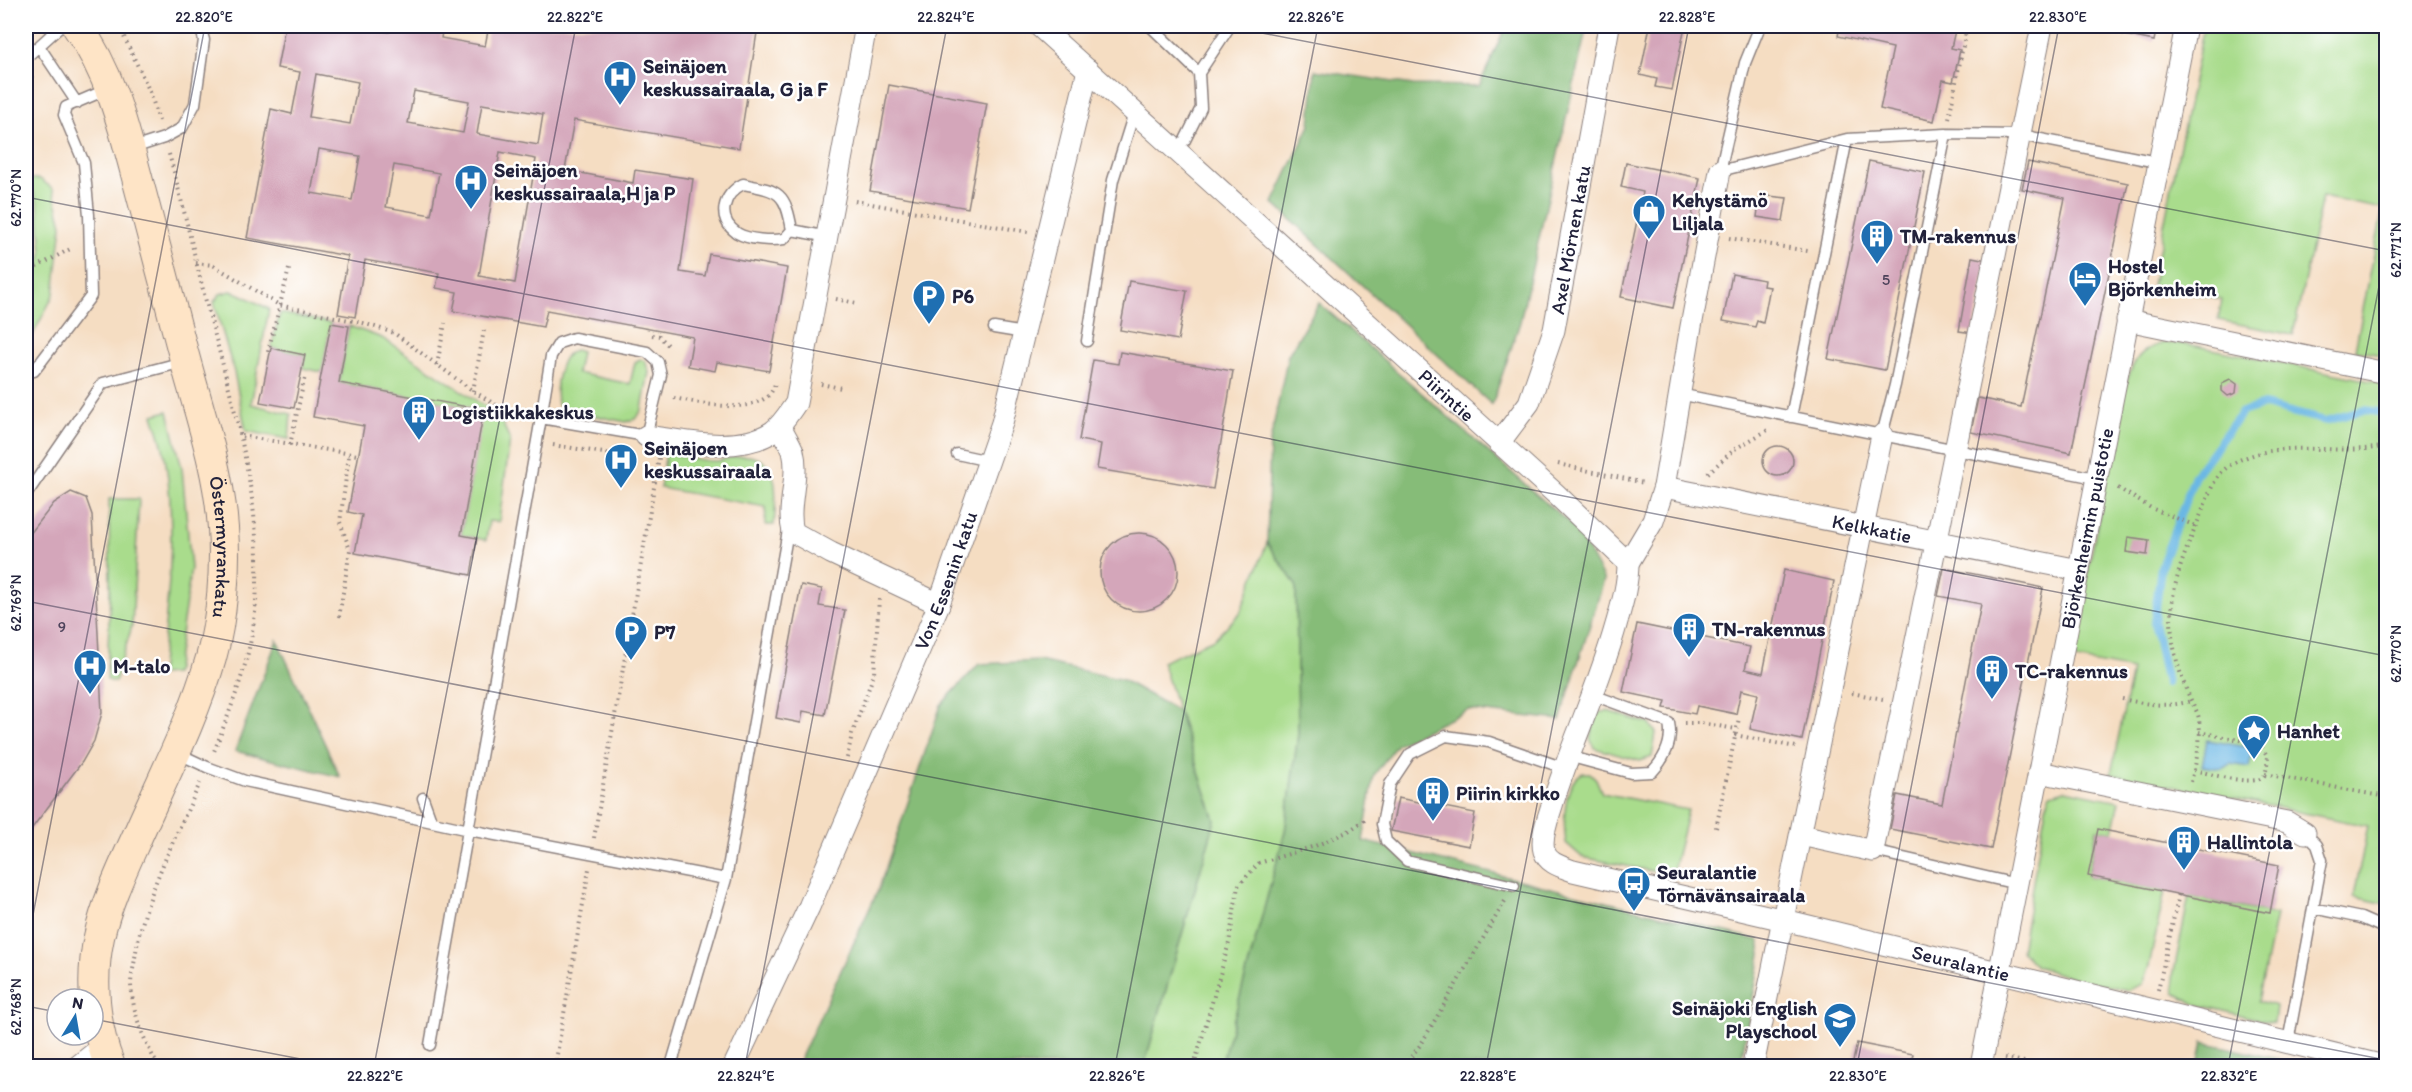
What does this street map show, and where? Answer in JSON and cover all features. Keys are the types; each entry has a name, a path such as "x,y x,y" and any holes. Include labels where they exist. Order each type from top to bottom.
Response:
{"street":[{"name":"Östermyrankatu","path":"75,26 96,55 111,88 130,149 211,459 223,525 225,574 211,657 176,752 120,875 99,937 94,981 96,1012 106,1057"},
{"path":"652,445 717,445 749,441 770,433 780,426 796,403 865,26"},
{"name":"Piirintie","path":"1039,26 1628,562"},
{"name":"Axel Mörnen katu","path":"1499,443 1528,403 1554,330 1610,26"},
{"path":"1801,835 1872,851 2042,26"},
{"name":"Björkenheimin puistotie","path":"1981,1066 2157,162 2186,26"},
{"name":"Von Essenin katu","path":"734,1066 809,908 939,604 1002,423 1088,70"},
{"path":"1566,762 1604,666 1628,582 1628,562 1653,521 1664,487 1720,171"},
{"path":"2127,320 2386,373"},
{"path":"780,426 793,451 795,471 790,519 793,532 805,540 939,604"},
{"path":"1753,1066 1882,435"},
{"name":"Kelkkatie","path":"1664,487 2079,570"},
{"name":"Seuralantie","path":"1566,762 1549,817 1544,839 1544,852 1551,862 1573,872 1784,920 2383,1066"},
{"path":"2039,772 2287,822 2306,833"},
{"path":"78,1066 106,1057"}],"lane":[{"path":"26,54 30,54 39,46 75,26"},
{"path":"130,149 164,138 182,128 195,104 204,40 200,26"},
{"path":"1150,26 1199,73"},
{"path":"1175,150 1185,140 1201,108 1199,73 1230,26"},
{"path":"1760,26 1745,63 1720,171 1847,139 1946,134 2021,135 2157,162"},
{"path":"39,46 77,103"},
{"path":"34,371 91,296 90,234 84,163 64,115 66,107 111,88"},
{"path":"1087,341 1113,180 1134,113"},
{"path":"1882,435 1895,385 1946,134"},
{"path":"1791,417 1847,139"},
{"path":"743,184 774,190 784,200 792,230 784,239 770,241 738,234 727,222 724,210 726,197 733,189 743,184"},
{"path":"792,230 828,237"},
{"path":"994,328 1024,333"},
{"path":"430,1045 469,830 536,442 552,356 560,343 574,338 647,352 658,362 661,375 652,445 541,418"},
{"path":"26,495 103,383 185,361"},
{"path":"1679,394 2096,478"},
{"path":"957,454 989,461"},
{"path":"671,1066 726,879 790,519"},
{"path":"1514,886 1407,861 1386,841 1382,824 1390,784 1410,754 1446,736 1489,742 1566,762 1631,773 1652,772 1664,759 1671,733 1669,723 1593,695"},
{"path":"176,752 207,767 245,781 469,830 726,879"},
{"path":"423,798 431,820"},
{"path":"2288,1042 2322,861 2317,845 2306,833"},
{"path":"1872,851 2017,884"},
{"path":"2313,908 2361,918 2386,929"},
{"path":"2383,1066 2386,1047"}],"path":[{"path":"1946,134 1966,26"},
{"path":"26,78 32,84 26,94"},
{"path":"26,188 31,206 34,253 26,288"},
{"path":"848,199 1048,235"},
{"path":"31,271 69,251 90,234"},
{"path":"1708,234 1824,254"},
{"path":"196,263 213,265 279,305 363,323 394,333 473,391 501,408 541,418"},
{"path":"268,352 289,269"},
{"path":"437,365 445,323"},
{"path":"473,391 484,330"},
{"path":"648,334 659,336 672,350"},
{"path":"290,445 305,376"},
{"path":"674,398 725,406 750,404 769,395 779,376"},
{"path":"526,402 519,440 622,456 652,445 676,389"},
{"path":"1688,491 1735,449 1791,417"},
{"path":"242,436 358,455"},
{"path":"555,1066 660,454 652,445"},
{"path":"2187,802 2194,770 2199,717 2181,676 2172,641 2171,607 2180,563 2217,476 2232,463 2248,456 2286,448 2368,450 2386,446"},
{"path":"339,617 350,550 340,522 349,455"},
{"path":"1554,463 1664,487"},
{"path":"2096,478 2171,518 2196,526"},
{"path":"846,766 852,734 874,674 879,599 887,579"},
{"path":"1830,690 1904,702"},
{"path":"2122,699 2153,705 2177,705 2191,701"},
{"path":"1716,828 1738,718"},
{"path":"1700,723 1736,729"},
{"path":"2194,770 2248,782 2258,781 2265,774 2268,757 2260,744 2199,732"},
{"path":"1735,735 1818,751"},
{"path":"2265,774 2386,797"},
{"path":"1194,1066 1229,943 1238,886 1259,862 1315,846 1347,832 1385,807"},
{"path":"1404,1066 1421,1044 1514,886"},
{"path":"2154,1010 2179,894"},
{"path":"2030,1064 2044,1066"}],"green space":[{"path":"1506,26 1587,26 1520,322 1492,405 1273,203 1310,125 1315,70 1413,85 1479,86"},
{"path":"2204,26 2386,26 2386,356 2355,350 2383,209 2322,197 2293,335 2218,320 2222,299 2152,285"},
{"path":"29,179 40,179 53,189 62,225 54,294 26,348 26,313 42,254 38,205"},
{"path":"231,291 269,309 251,404 291,414 289,439 246,431 234,372 214,302 220,294"},
{"path":"1319,303 1577,530 1604,580 1560,720 1468,710 1397,744 1374,775 1363,841 1759,940 1761,954 1740,1066 1341,1066 1279,1056 1277,1066 1221,1066 1285,832 1298,734 1296,585 1267,543 1270,442 1288,355"},
{"path":"280,313 331,323 322,372 302,368 305,355 271,348"},
{"path":"349,326 382,338 489,409 502,422 510,440 499,522 489,521 486,540 461,535 483,410 339,383"},
{"path":"2163,343 2187,344 2386,384 2386,904 2354,897 2368,826 2111,774 2132,670 2070,658 2127,380 2139,356"},
{"path":"575,350 581,352 577,373 630,384 635,362 640,359 645,361 649,372 642,409 637,418 626,422 566,410 558,405 556,391 561,365 569,353"},
{"path":"168,411 182,468 191,568 175,674 160,675 170,570 171,517 165,458 153,415"},
{"path":"666,453 711,461 739,456 753,457 763,461 774,478 776,502 774,525 765,525 766,507 660,488"},
{"path":"109,499 139,499 132,626 115,682 107,680 110,589"},
{"path":"1267,543 1296,585 1298,734 1285,832 1221,1066 1144,1066 1215,820 1162,662 1214,639 1240,613"},
{"path":"277,640 340,777 235,751"},
{"path":"1039,661 1123,680 1178,711 1215,820 1144,1066 797,1066 879,888 941,705 979,664"},
{"path":"1607,711 1650,724 1656,733 1652,757 1640,761 1594,748 1590,738 1597,713"},
{"path":"1583,773 1590,773 1596,779 1602,793 1688,810 1672,875 1582,857 1566,843 1565,815 1568,794 1576,778"},
{"path":"2065,790 2120,801 2113,832 2097,829 2088,876 2165,891 2149,966 2142,984 2128,990 2068,977 2036,966 2021,951 2046,807 2051,794"},
{"path":"2189,896 2276,915 2258,1001 2276,1006 2274,1023 2195,1004 2175,993 2173,976"},
{"path":"2203,1042 2308,1066 2198,1066"},
{"path":"1279,1056 1341,1066 1277,1066"}],"water":[{"path":"2207,740 2253,748 2249,767 2230,764 2222,769 2202,766"}],"building":[{"name":"Seinäjoen keskussairaala,H ja P","path":"285,26 350,26 389,32 390,26 443,26 441,38 485,46 489,26 758,26 739,148 574,120 565,170 633,183 635,170 693,179 680,272 705,276 709,254 787,268 769,371 717,362 715,371 688,366 693,337 547,310 543,327 453,311 457,292 436,288 439,273 365,260 355,317 338,314 348,256 247,238 271,109 292,114 300,72 277,68","holes":["316,74 358,82 350,124 309,117","414,91 469,101 463,133 408,123","482,104 543,114 538,145 477,134","319,149 360,156 352,200 311,193","500,152 536,159 515,283 479,276","394,165 439,173 431,215 386,207"]},
{"path":"1650,26 1685,26 1672,90 1655,87 1657,79 1640,75"},
{"path":"1840,26 1956,26 1951,48 1960,50 1953,82 1943,80 1934,121 1880,109 1893,48 1838,36"},
{"path":"2083,26 2157,26 2154,41"},
{"path":"889,85 987,103 968,208 870,191"},
{"name":"TM-rakennus","path":"1869,161 1925,172 1885,370 1828,359"},
{"path":"2028,162 2128,183 2071,453 1971,432 1978,398 2021,407 2065,198 2022,189"},
{"path":"1626,163 1700,178 1673,308 1621,297 1643,192 1621,187"},
{"path":"1760,195 1787,198 1783,221 1757,217"},
{"path":"1972,257 1987,260 1973,333 1959,331"},
{"path":"1732,274 1764,280 1763,286 1770,287 1763,323 1757,321 1755,327 1723,321"},
{"path":"1129,281 1187,291 1178,340 1120,330"},
{"name":"Logistiikkakeskus","path":"331,323 349,326 339,383 484,410 461,535 477,538 471,575 355,553 362,515 348,512 364,426 313,417"},
{"path":"271,348 305,355 294,408 260,402"},
{"path":"1120,352 1233,371 1213,489 1097,469 1101,444 1079,440 1093,360 1118,364"},
{"path":"2230,379 2237,384 2236,393 2228,396 2222,391 2222,383"},
{"path":"1778,446 1788,451 1793,461 1788,471 1778,476 1768,471 1763,461 1768,451"},
{"name":"M-talo","path":"71,492 86,498 92,515 102,713 94,741 82,762 26,836 26,539 54,503"},
{"path":"1131,533 1147,533 1161,539 1172,550 1178,564 1178,580 1172,594 1161,605 1147,611 1131,611 1117,605 1106,594 1100,580 1100,564 1106,550 1117,539"},
{"path":"2128,537 2149,540 2147,555 2126,552"},
{"name":"TC-rakennus","path":"1944,568 2043,588 1991,849 1890,829 1897,795 1942,804 1981,604 1938,596"},
{"name":"TN-rakennus","path":"1784,570 1834,581 1802,740 1750,729 1758,694 1741,690 1736,714 1697,706 1695,714 1664,708 1666,701 1623,692 1637,624 1750,647 1745,669 1763,673"},
{"path":"801,585 822,589 819,606 845,610 825,715 803,711 801,723 776,718"},
{"name":"Piirin kirkko","path":"1398,798 1475,813 1469,846 1391,831"},
{"name":"Hallintola","path":"2098,829 2279,865 2270,913 2088,876"},
{"path":"1857,1043 1913,1054 1910,1066 1852,1066"}],"waterway":[{"path":"2167,683 2154,623 2161,567 2195,475 2242,412 2264,405 2326,421 2364,410 2386,413"}],"place":[{"name":"Seinäjoen keskussairaala, G ja F","path":"620,106"},
{"name":"Seinäjoen keskussairaala,H ja P","path":"471,210"},
{"name":"Kehystämö Liljala","path":"1649,240"},
{"name":"TM-rakennus","path":"1877,265"},
{"name":"Hostel Björkenheim","path":"2085,307"},
{"name":"P6","path":"929,325"},
{"name":"Logistiikkakeskus","path":"419,441"},
{"name":"Seinäjoen keskussairaala","path":"621,489"},
{"name":"TN-rakennus","path":"1689,658"},
{"name":"P7","path":"631,661"},
{"name":"M-talo","path":"90,695"},
{"name":"TC-rakennus","path":"1992,700"},
{"name":"Hanhet","path":"2254,760"},
{"name":"Piirin kirkko","path":"1433,822"},
{"name":"Hallintola","path":"2184,871"},
{"name":"Seuralantie Törnävänsairaala","path":"1634,912"},
{"name":"Seinäjoki English Playschool","path":"1840,1048"}]}
